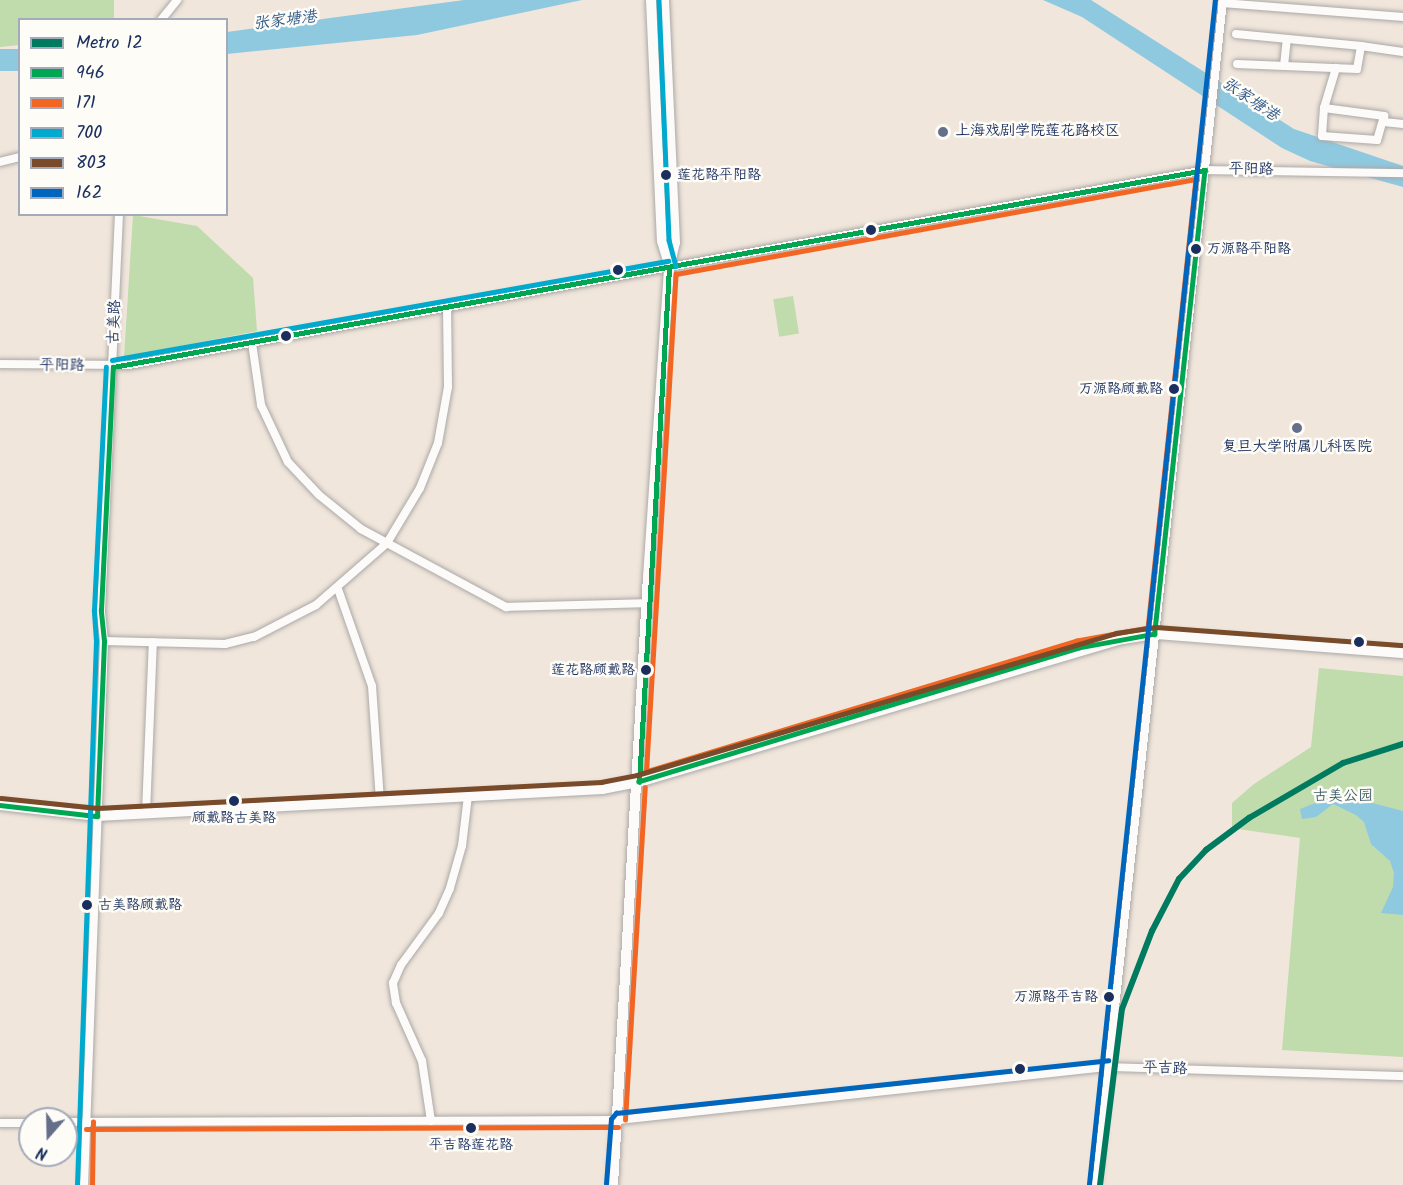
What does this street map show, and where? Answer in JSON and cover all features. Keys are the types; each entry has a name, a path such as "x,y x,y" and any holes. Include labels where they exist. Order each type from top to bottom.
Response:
{"main road":[{"path":"651,0 662,241 669,268"},
{"path":"613,1185 669,268 675,243 664,0"},
{"path":"0,805 98,816 602,789 639,782 1078,648 1155,634 1403,653"}],"street":[{"path":"163,18 177,0"},
{"path":"1096,1185 1222,1 1403,17"},
{"path":"1236,34 1403,52"},
{"path":"1284,66 1287,39"},
{"path":"1237,64 1357,69 1361,46"},
{"path":"1324,108 1370,112 1384,116 1377,140 1322,136 1324,108 1336,69"},
{"path":"1384,122 1403,124"},
{"path":"0,162 18,158"},
{"name":"平阳路","path":"0,364 113,367 1205,170 1403,172"},
{"name":"古美路","path":"84,1185 104,640 101,610 119,216"},
{"path":"104,640 225,644 254,637 286,623 338,589 387,543 420,488 438,443 448,387 447,308"},
{"path":"252,343 261,405 288,462 338,512 387,543 506,607 648,603"},
{"path":"338,589 372,686 380,801"},
{"path":"146,813 153,642"},
{"path":"431,1121 422,1060 396,1003 393,983 401,965 439,913 450,888 462,846 468,796"},
{"name":"平吉路","path":"78,1122 618,1120 1109,1067 1403,1076"},
{"path":"0,1123 18,1123"}],"green space":[{"path":"0,0 114,0 114,18 18,18 18,45 0,47"},
{"path":"133,216 197,226 253,278 257,331 124,357"},
{"path":"793,296 799,334 779,337 773,299"},
{"name":"古美公园","path":"1319,668 1403,676 1403,1057 1282,1050 1300,838 1232,828 1232,803 1254,784 1311,747"}],"water":[{"path":"464,0 582,0 417,35 228,54 228,32"},
{"path":"1043,0 1091,0 1294,129 1403,166 1403,187 1310,161 1282,148 1082,17"},
{"path":"0,49 18,49 18,71 0,71"},
{"path":"1338,794 1403,811 1403,915 1381,913 1393,887 1394,873 1390,861 1371,844 1364,822 1356,815 1333,804 1316,817 1302,819 1300,809"}],"metro line":[{"name":"12","path":"1100,1185 1122,1009 1152,931 1179,879 1206,850 1249,818 1343,763 1403,744"}],"transit line":[{"name":"700","path":"659,0 669,240 676,266"},
{"name":"162","path":"1089,1184 1215,0"},
{"name":"946","path":"113,367 1205,170 1155,634 1079,648 639,782 669,268"},
{"name":"171","path":"1196,179 1148,628 1077,641 646,772 676,274 1196,179"},
{"name":"700","path":"112,360 668,261"},
{"name":"700","path":"77,1185 96,641 94,610 106,367"},
{"name":"946","path":"97,816 104,641 101,610 113,367"},
{"name":"803","path":"1,798 97,808 601,782 637,775 1116,633 1156,627 1403,645"},
{"name":"171","path":"625,1120 645,788"},
{"name":"946","path":"0,805 97,816"},
{"name":"162","path":"606,1184 611,1119 616,1113 1108,1060"},
{"name":"171","path":"92,1185 93,1122"},
{"name":"171","path":"86,1129 618,1127"}],"place":[{"name":"上海戏剧学院莲花路校区","path":"943,132"},
{"name":"莲花路平阳路","path":"666,175"},
{"name":"万源路平阳路","path":"1196,249"},
{"name":"万源路顾戴路","path":"1174,389"},
{"name":"复旦大学附属儿科医院","path":"1297,428"},
{"name":"莲花路顾戴路","path":"646,670"},
{"name":"顾戴路古美路","path":"234,801"},
{"name":"古美路顾戴路","path":"87,905"},
{"name":"万源路平吉路","path":"1109,997"},
{"name":"平吉路莲花路","path":"471,1128"}],"water label":[{"name":"张家塘港","path":"285,21"},
{"name":"张家塘港","path":"1250,100"}]}
